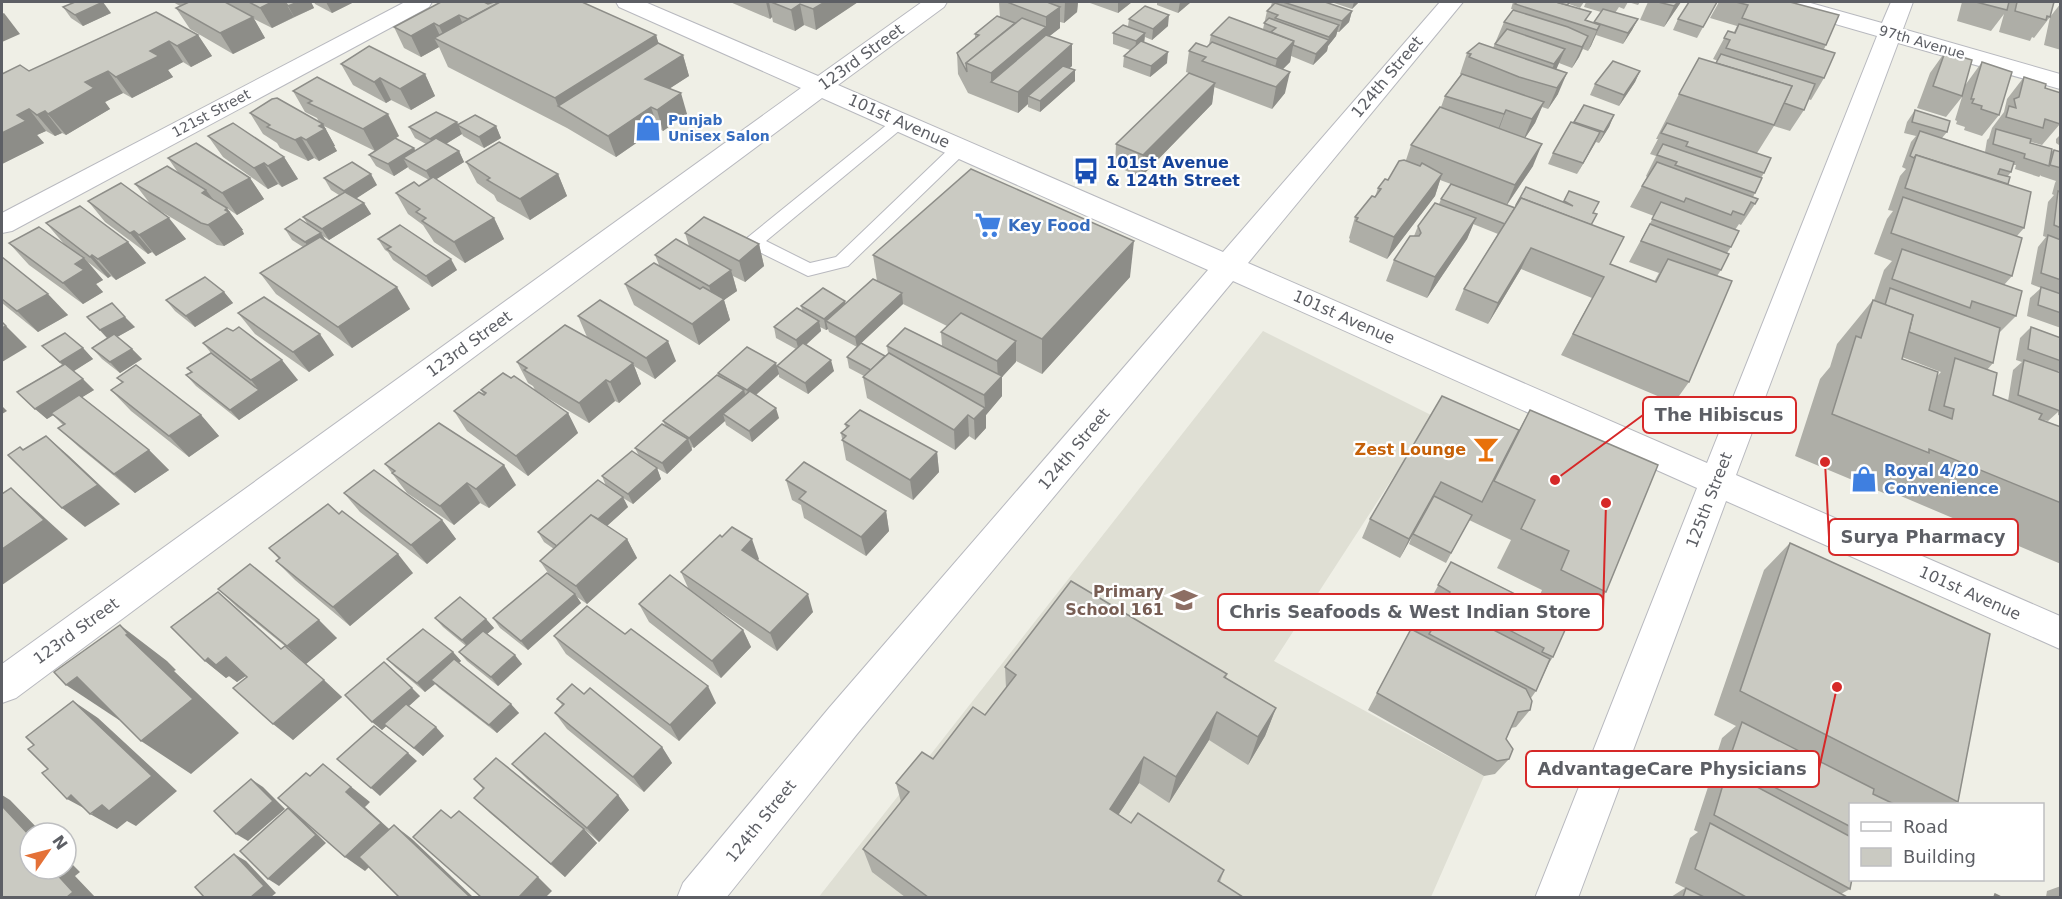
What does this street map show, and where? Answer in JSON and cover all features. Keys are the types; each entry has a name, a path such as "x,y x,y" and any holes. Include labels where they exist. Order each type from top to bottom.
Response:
{"street":[{"name":"121st Street","path":"2,224 420,2"},
{"name":"101st Avenue","path":"627,2 2061,633"},
{"name":"123rd Street","path":"2,686 936,2"},
{"name":"124th Street","path":"698,897 843,721 1452,2"},
{"name":"97th Avenue","path":"1784,2 2061,82"},
{"name":"125th Street","path":"1556,897 1902,2"}],"lane":[{"path":"900,122 753,242 808,270 842,262 960,148"}],"shaded area":[{"name":"Primary School 161","path":"1263,331 1433,416 1274,661 1484,776 1431,897 818,898"}],"building":[{"path":"75,2 103,2 75,15 63,7"},
{"path":"189,2 225,2 253,17 220,33 176,8"},
{"path":"249,2 272,2 260,8"},
{"path":"285,2 298,2 288,6"},
{"path":"441,2 484,2 488,4 500,2 468,19 459,15 439,26 434,23 411,36 394,27"},
{"path":"500,2 582,2 656,35 555,98 434,38"},
{"path":"771,2 825,2 813,9 800,4 791,10"},
{"path":"1007,2 1047,2 1060,7 1046,17"},
{"path":"1283,2 1325,2 1352,11 1342,21"},
{"path":"1517,2 1556,2 1591,12 1585,20 1600,25 1597,30 1515,4"},
{"path":"1658,2 1678,2 1674,6"},
{"path":"1689,2 1717,2 1703,27 1678,19"},
{"path":"1736,2 1790,2 1839,15 1826,45 1742,18 1748,5"},
{"path":"1976,2 2009,2 2007,10"},
{"path":"2017,2 2054,2 2050,17 2047,16 2046,20 2015,11"},
{"path":"1275,3 1339,25 1329,37 1275,18 1278,15 1267,11"},
{"path":"1145,6 1169,15 1153,29 1129,19"},
{"path":"1603,9 1638,19 1628,33 1594,22"},
{"path":"1513,10 1568,27 1588,36 1582,47 1504,22"},
{"path":"156,12 198,35 177,46 169,41 150,51 159,56 116,77 108,71 85,82 94,88 48,114 45,111 37,115 29,109 17,115 26,121 2,133 2,74 20,65 29,71"},
{"path":"997,16 1015,23 966,63 967,72 957,53"},
{"path":"1229,17 1294,41 1277,59 1211,35"},
{"path":"1022,18 1046,27 991,73 966,63"},
{"path":"1269,18 1329,40 1316,54 1293,45 1294,41 1271,32 1276,28 1264,23"},
{"path":"1739,24 1835,53 1824,78 1726,48 1730,40 1724,38 1728,31 1735,33"},
{"path":"1123,25 1145,33 1136,41 1113,33"},
{"path":"1507,29 1565,49 1554,64 1495,44"},
{"path":"1046,35 1072,44 1018,92 991,82"},
{"path":"1141,41 1168,52 1151,66 1124,56"},
{"path":"1212,42 1290,72 1276,87 1202,61 1206,57 1189,51 1196,43 1207,47"},
{"path":"658,43 683,55 645,79 681,93 657,110 651,107 608,136 558,106"},
{"path":"1479,43 1567,73 1557,88 1519,77 1469,57 1471,54 1467,53"},
{"path":"369,46 425,74 400,89 380,78 374,82 341,64"},
{"path":"1945,52 1972,60 1962,96 1933,86"},
{"path":"1721,54 1815,84 1804,110 1784,103 1792,86 1716,63"},
{"path":"1699,58 1792,86 1774,125 1679,94"},
{"path":"1613,61 1640,71 1624,95 1595,84"},
{"path":"1982,62 2012,72 1999,115 1981,109 1982,106 1972,103 1974,99 1971,99"},
{"path":"1063,66 1075,70 1040,101 1028,96"},
{"path":"1189,73 1215,83 1143,155 1116,144"},
{"path":"1462,74 1544,102 1532,119 1506,110 1504,114 1445,96"},
{"path":"317,77 388,114 363,129 308,103 312,101 293,91"},
{"path":"2024,77 2046,84 2045,88 2061,93 2060,124 2045,119 2043,128 2006,117 2009,106 2016,108 2014,99 2019,97"},
{"path":"277,98 323,124 319,126 325,129 306,140 301,137 295,140 267,127 270,125 250,113"},
{"path":"1584,105 1614,115 1604,132 1574,122"},
{"path":"1440,107 1542,144 1515,185 1411,145"},
{"path":"1915,110 1950,121 1947,132 1912,122"},
{"path":"436,112 457,122 430,139 409,127"},
{"path":"475,115 496,126 479,137 457,125"},
{"path":"1571,122 1600,132 1583,163 1553,153"},
{"path":"233,123 284,157 268,166 264,163 254,168 208,136"},
{"path":"1667,123 1771,158 1764,173 1686,146 1688,142 1661,133"},
{"path":"1996,129 2031,139 2030,143 2052,149 2049,166 2024,158 2025,154 1993,144"},
{"path":"1920,131 2014,162 2011,172 2000,169 1998,174 2010,177 2008,184 1916,155 1914,158 1910,156"},
{"path":"395,138 414,148 388,164 369,155"},
{"path":"436,138 459,151 426,171 403,158"},
{"path":"499,142 558,174 520,199 487,180 490,178 466,162"},
{"path":"196,143 250,178 222,193 168,158"},
{"path":"1663,144 1762,178 1755,193 1675,165 1677,162 1657,155"},
{"path":"2054,150 2061,152 2061,168 2050,165"},
{"path":"1916,155 2031,192 2024,228 1905,188"},
{"path":"1404,160 1420,166 1422,163 1442,174 1394,237 1356,221 1358,218 1355,217 1372,196 1375,197 1381,189 1378,188 1385,179 1388,180 1399,161"},
{"path":"352,162 371,174 344,191 324,178"},
{"path":"1657,162 1758,199 1755,204 1751,202 1744,215 1733,211 1731,215 1686,198 1684,202 1642,186"},
{"path":"167,166 206,190 202,193 227,208 225,210 229,212 208,225 201,223 135,184"},
{"path":"971,169 1134,241 1042,339 873,255"},
{"path":"433,177 494,218 454,242 422,221 426,218 416,212 420,209 396,193 414,182 419,186"},
{"path":"121,183 169,218 139,235 134,231 130,233 88,201"},
{"path":"1451,184 1515,208 1505,224 1441,199"},
{"path":"1526,187 1573,206 1564,201 1569,191 1599,202 1593,213 1597,214 1591,225 1521,198 1517,206"},
{"path":"2058,191 2061,192 2061,228 2054,225"},
{"path":"345,192 364,203 322,229 303,217"},
{"path":"1903,197 2022,238 2012,276 1891,233"},
{"path":"1521,198 1624,237 1610,264 1656,282 1668,259 1732,281 1689,382 1573,334 1604,277 1531,248 1498,303 1464,289"},
{"path":"1661,202 1739,231 1731,247 1652,219"},
{"path":"1435,203 1476,218 1435,277 1394,260 1410,236 1419,236 1421,233 1418,226"},
{"path":"80,206 128,242 98,259 92,255 90,257 46,223"},
{"path":"704,217 759,244 739,261 685,233"},
{"path":"300,219 321,233 305,242 285,229"},
{"path":"1650,224 1729,254 1721,270 1641,241"},
{"path":"400,225 451,259 426,276 387,249 391,247 378,239"},
{"path":"39,227 84,258 75,264 84,270 63,283 9,243"},
{"path":"2048,235 2061,240 2061,280 2041,273"},
{"path":"320,237 397,287 338,327 260,273"},
{"path":"676,239 731,270 709,286 655,255"},
{"path":"1902,249 2022,291 2016,316 1972,301 1970,308 1892,279"},
{"path":"2,257 48,294 17,311 2,299"},
{"path":"654,263 700,289 703,287 724,299 692,324 625,284"},
{"path":"205,277 224,292 186,316 166,300"},
{"path":"873,279 902,293 855,337 826,321"},
{"path":"2041,287 2061,294 2061,313 2038,305"},
{"path":"823,288 845,301 824,319 801,306"},
{"path":"1890,288 2000,328 1993,363 1909,332 1913,315 1885,305"},
{"path":"264,297 320,334 293,352 238,313"},
{"path":"600,300 668,341 646,358 578,316"},
{"path":"1873,300 1913,315 1902,359 1938,372 1929,410 1952,419 1954,409 1944,406 1955,358 1997,373 1993,395 2042,414 2039,419 2061,427 2061,503 1929,449 1929,453 1832,414 1856,336 1861,338"},
{"path":"112,303 125,317 100,330 87,317"},
{"path":"797,308 819,321 796,340 774,327"},
{"path":"961,313 1016,341 997,361 941,332"},
{"path":"565,325 633,363 610,382 606,380 579,403 524,370 527,368 517,362"},
{"path":"239,327 282,360 251,380 203,343 227,328 233,331"},
{"path":"2031,327 2061,338 2061,361 2028,349"},
{"path":"905,328 1002,376 984,395 887,346"},
{"path":"65,333 83,348 60,362 42,346"},
{"path":"114,334 132,349 110,362 92,348"},
{"path":"803,343 831,360 805,383 777,366"},
{"path":"861,343 885,356 871,370 847,357"},
{"path":"747,347 776,363 747,390 718,373"},
{"path":"211,353 259,390 230,410 186,375 192,372 187,368"},
{"path":"889,353 985,408 974,419 968,415 954,430 863,377"},
{"path":"2024,360 2061,373 2060,411 2018,395"},
{"path":"65,364 83,379 35,409 17,392"},
{"path":"136,365 201,415 169,436 111,390 123,382 117,378"},
{"path":"503,373 511,378 514,376 568,413 516,456 454,411 479,392 484,395 486,393 481,390"},
{"path":"717,375 744,390 689,438 663,421"},
{"path":"750,391 776,408 749,431 723,414"},
{"path":"79,395 149,450 114,474 58,428 65,424 51,413"},
{"path":"1442,396 1519,430 1482,502 1441,482 1409,539 1370,519"},
{"path":"860,410 937,452 910,480 842,440 846,436 841,433 849,426 845,424"},
{"path":"1530,410 1658,465 1606,592 1561,570 1569,551 1521,529 1535,500 1494,481"},
{"path":"439,423 504,465 476,489 467,483 440,506 392,473 395,471 385,464"},
{"path":"662,424 688,439 662,463 635,448"},
{"path":"46,436 98,485 62,508 8,455 20,447 23,450"},
{"path":"632,451 657,468 628,494 602,476"},
{"path":"804,462 886,511 861,537 799,499 806,492 786,480"},
{"path":"374,470 442,520 411,545 344,493"},
{"path":"598,480 623,497 598,519 591,515 557,546 538,532"},
{"path":"11,488 44,520 2,549 2,494"},
{"path":"1434,496 1472,515 1451,553 1413,534"},
{"path":"328,504 339,514 342,511 398,554 333,607 276,561 280,558 269,548"},
{"path":"591,515 627,539 576,586 540,561"},
{"path":"732,527 752,539 742,550 808,594 770,633 681,572 720,535 722,537"},
{"path":"1790,543 1990,634 1958,802 1740,691"},
{"path":"1451,562 1569,621 1553,657 1542,652 1544,648 1447,598 1450,592 1438,585"},
{"path":"250,564 319,620 287,646 218,589"},
{"path":"547,573 575,594 521,641 493,618"},
{"path":"670,575 743,630 712,661 639,604"},
{"path":"1071,581 1227,674 1224,677 1276,708 1258,737 1217,712 1176,777 1144,757 1110,809 1131,823 1138,813 1224,870 1218,881 1243,897 928,897 863,849 909,792 896,783 922,752 933,759 973,707 985,715 1016,675 1005,667"},
{"path":"218,592 281,649 285,646 324,680 273,724 233,688 247,677 226,657 216,665 208,658 205,661 171,627"},
{"path":"460,597 486,619 462,640 435,618"},
{"path":"1445,605 1550,659 1536,691 1429,634 1432,629 1421,623 1429,607 1440,613"},
{"path":"587,606 625,634 631,629 708,686 670,725 554,636"},
{"path":"120,625 128,634 126,635 193,699 141,741 77,677 66,685 54,672"},
{"path":"423,629 453,652 417,683 387,659"},
{"path":"1411,629 1526,689 1532,701 1530,710 1518,712 1506,739 1513,749 1509,759 1497,761 1377,693"},
{"path":"483,631 515,655 491,677 459,652"},
{"path":"454,659 511,704 489,725 431,680"},
{"path":"384,662 412,688 372,722 345,695"},
{"path":"572,684 584,694 590,688 662,747 633,777 555,713 564,704 557,699"},
{"path":"73,701 152,776 109,811 102,805 90,814 71,795 67,799 42,773 48,769 28,749 34,745 26,737"},
{"path":"406,704 436,727 414,748 384,724"},
{"path":"1742,722 1874,789 1873,794 1892,803 1849,803 1849,826 1728,763"},
{"path":"374,726 408,753 371,788 337,759"},
{"path":"545,733 618,795 587,828 512,764"},
{"path":"496,758 584,829 551,864 474,798 484,788 474,779"},
{"path":"323,764 351,787 346,792 381,823 345,857 278,798 306,773 310,776"},
{"path":"1727,771 1849,836 1850,889 1714,815"},
{"path":"251,779 273,801 236,834 214,811"},
{"path":"2,806 18,823 18,881 63,881 73,892 67,897 2,897"},
{"path":"288,808 316,835 268,879 240,851"},
{"path":"441,810 451,818 459,811 538,877 519,897 481,897 413,837"},
{"path":"1710,823 1847,897 1746,897 1695,869"},
{"path":"394,825 470,897 399,897 359,857"},
{"path":"234,854 264,886 251,897 204,897 195,887"},
{"path":"1686,888 1704,897 1683,897"}],"place":[{"name":"Punjab Unisex Salon","path":"648,128"},
{"name":"101st Avenue & 124th Street","path":"1086,171"},
{"name":"Key Food","path":"988,225"},
{"name":"Zest Lounge","path":"1486,449"},
{"name":"Surya Pharmacy","path":"1825,462"},
{"name":"Royal 4/20 Convenience","path":"1864,479"},
{"name":"The Hibiscus","path":"1555,480"},
{"name":"Chris Seafoods & West Indian Store","path":"1606,503"},
{"name":"Primary School 161","path":"1184,600"},
{"name":"AdvantageCare Physicians","path":"1837,687"}]}
